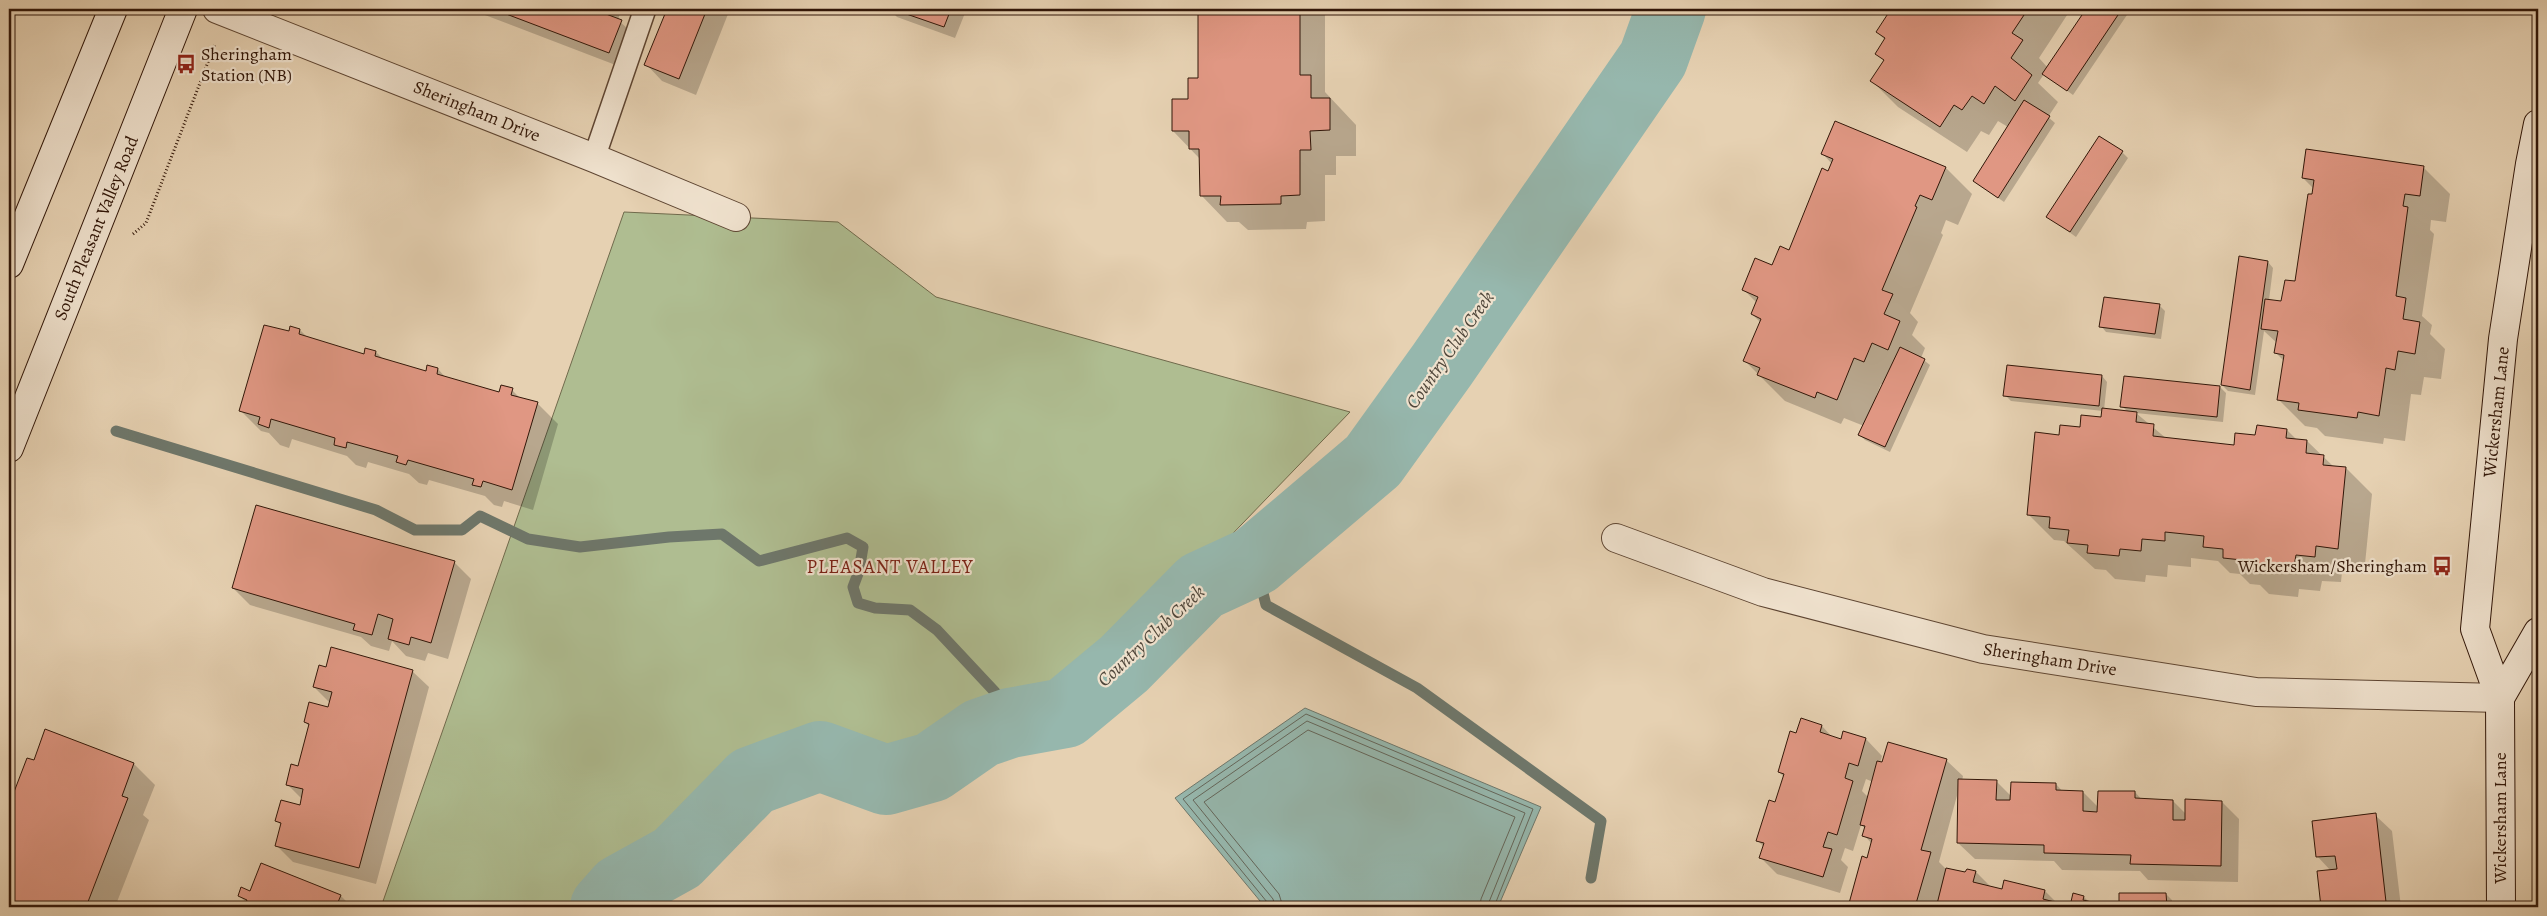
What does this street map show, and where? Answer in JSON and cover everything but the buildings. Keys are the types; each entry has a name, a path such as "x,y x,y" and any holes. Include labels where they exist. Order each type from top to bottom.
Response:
{"street":[{"path":"9,264 112,9"},
{"name":"South Pleasant Valley Road","path":"9,448 183,9"},
{"name":"Sheringham Drive","path":"217,9 594,158 736,217"},
{"name":"Wickersham Lane","path":"2501,907 2500,698 2474,629 2503,339 2534,164 2538,124"},
{"name":"Sheringham Drive","path":"1616,538 1763,592 1983,649 2256,692 2500,698"},
{"path":"2500,698 2538,632"}],"lane":[{"path":"594,158 645,9"}],"path":[{"path":"146,223 217,40"}],"green space":[{"path":"624,212 838,222 936,297 1350,412 1080,692 1025,702 888,767 817,741 774,757 710,803 653,858 594,907 381,907"}],"water":[{"path":"1305,708 1541,807 1498,907 1265,907 1175,798"}],"waterway":[{"name":"Country Club Creek","path":"605,907 621,889 677,858 752,781 820,756 886,780 932,767 981,733 1010,723 1065,713 1124,664 1201,586 1255,561 1373,461 1442,365 1653,59 1671,9"},
{"path":"116,431 376,510 415,530 462,530 480,516 528,539 580,547 669,537 722,534 759,561 847,538 863,547 859,571 853,587 858,603 875,608 910,610 937,630 995,692 1010,723"},
{"path":"1255,561 1266,605 1417,688 1601,821 1591,878"}],"place":[{"name":"Sheringham Station (NB)","path":"186,64"},
{"name":"Wickersham/Sheringham","path":"2442,566"}],"district":[{"name":"PLEASANT VALLEY","path":"890,567"}]}
